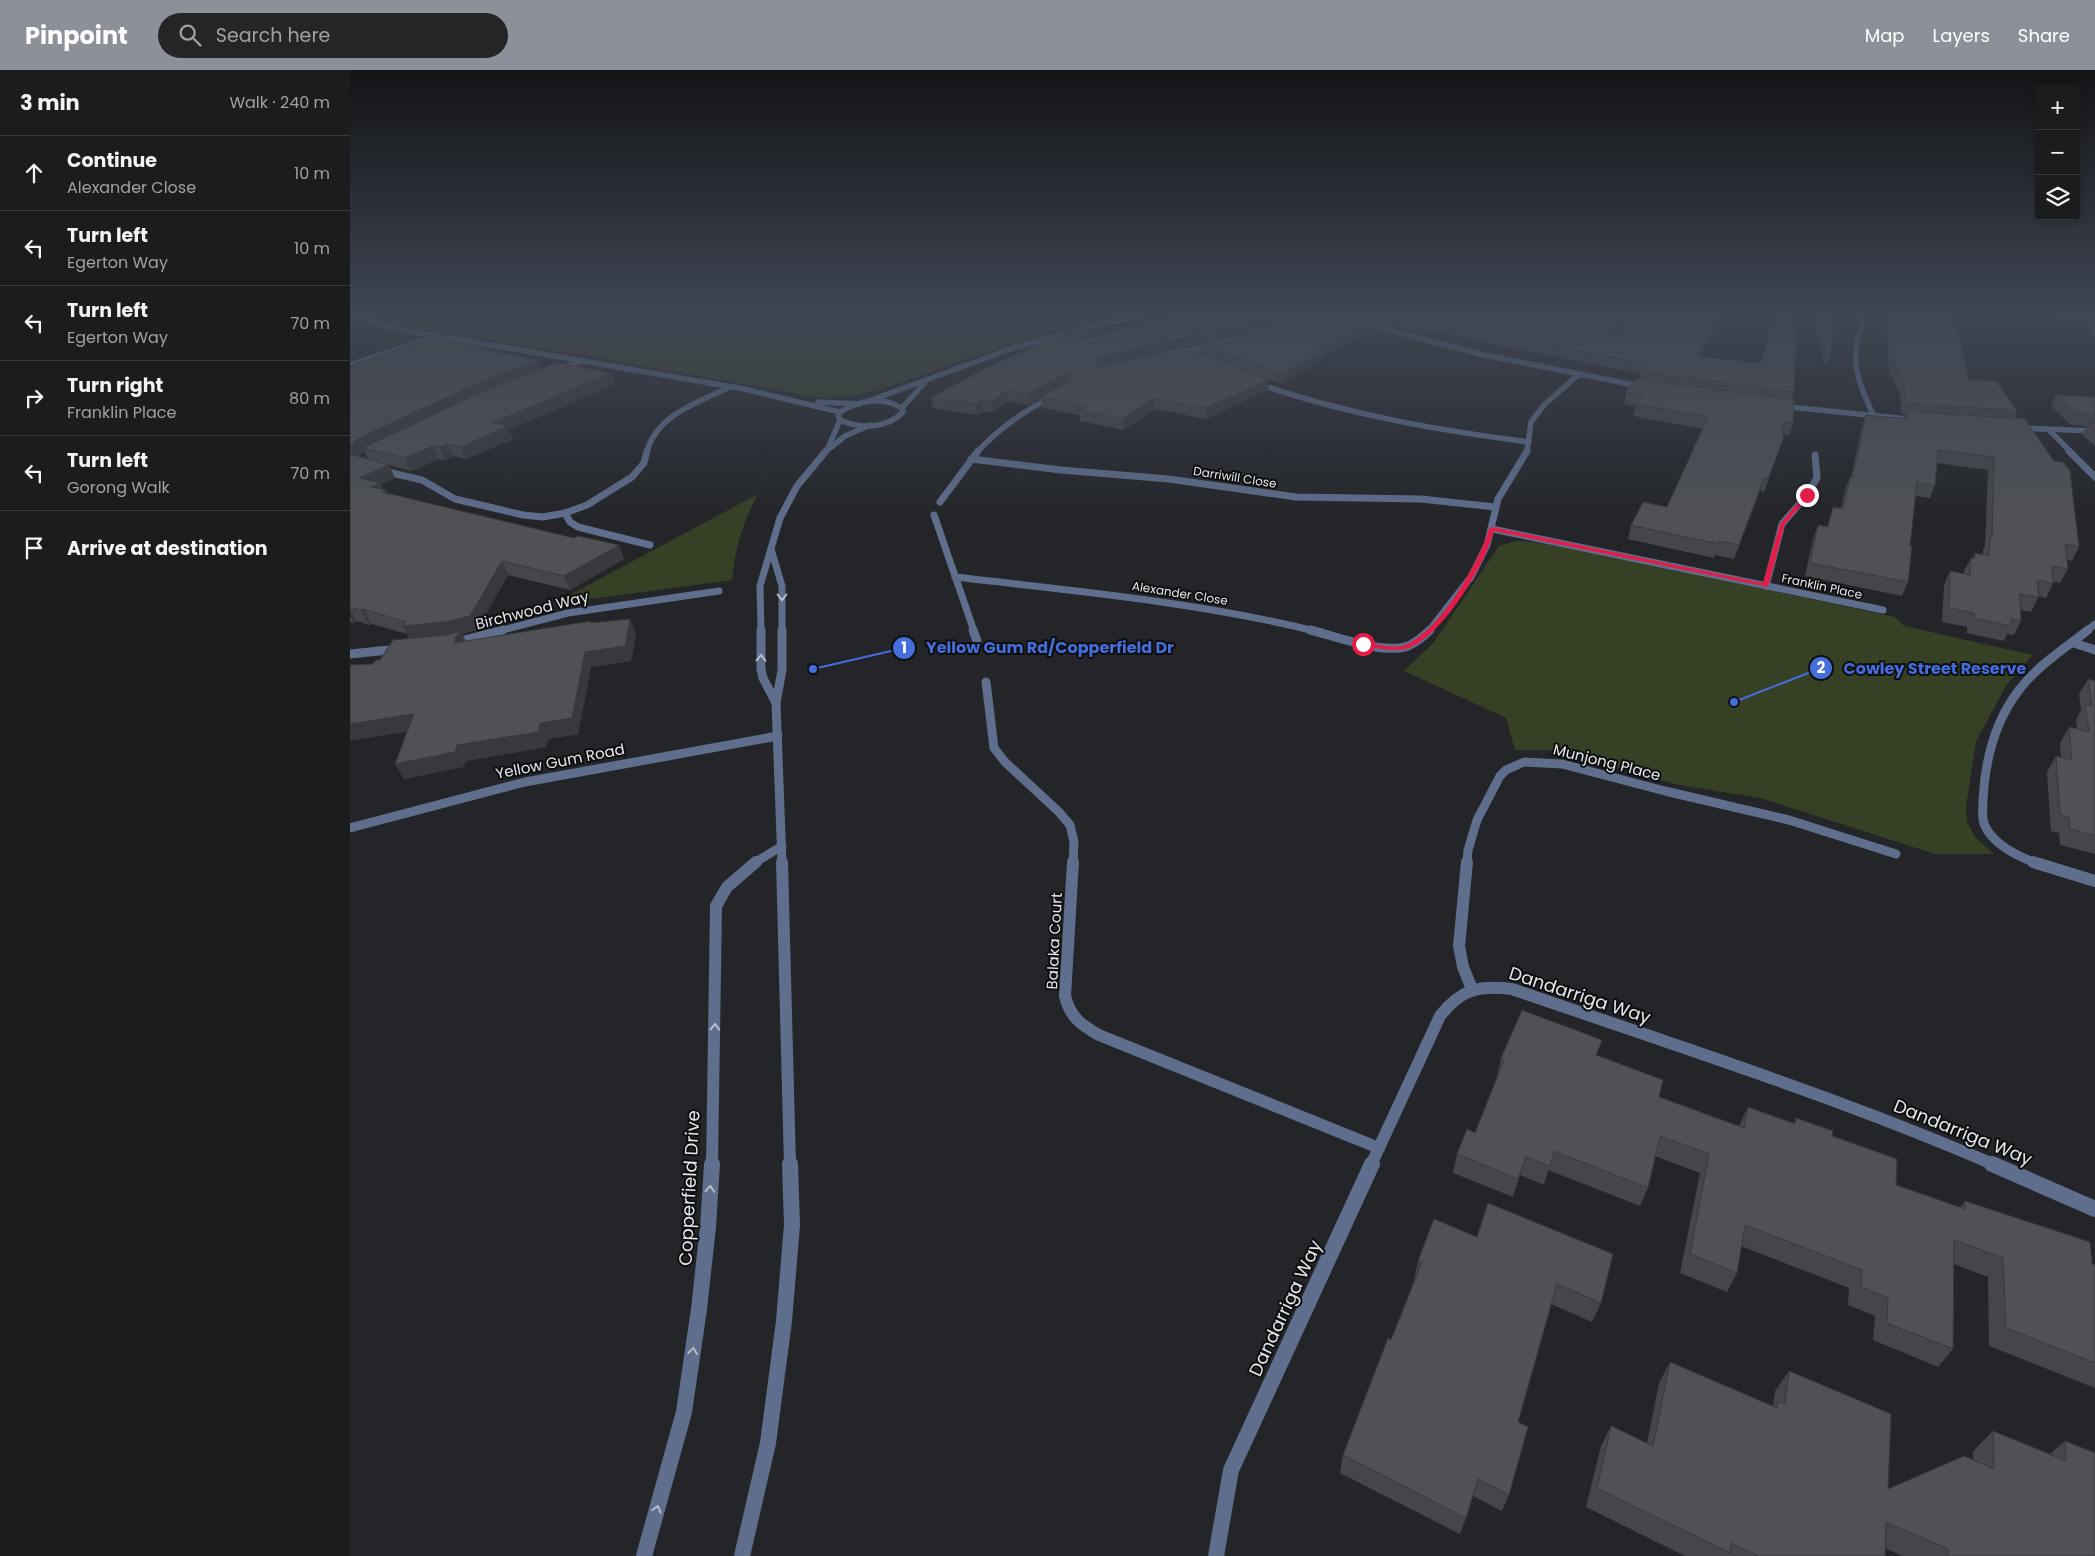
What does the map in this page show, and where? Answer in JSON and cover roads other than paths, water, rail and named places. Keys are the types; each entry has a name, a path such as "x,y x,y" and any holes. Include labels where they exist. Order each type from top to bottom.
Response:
{"street":[{"path":"715,383 840,412 915,383"},
{"path":"776,703 762,678 760,586 780,518 788,500 801,480 828,448 845,436 870,425 896,418 903,412 902,408 916,389 924,383"},
{"path":"1259,383 1296,397 1368,415 1466,434 1529,442"},
{"path":"1492,529 1495,508 1502,492 1527,453 1531,422 1544,405 1569,383"},
{"path":"1625,383 1651,388"},
{"path":"1861,383 1874,416"},
{"path":"371,468 415,478 455,499 523,515 543,517 565,513 587,505 632,477 644,463 650,440 666,421 689,406 730,386"},
{"path":"940,502 971,459 1003,426 1026,410 1060,392"},
{"path":"794,400 859,404"},
{"path":"866,402 885,402 902,408"},
{"path":"1770,405 1927,421"},
{"path":"828,448 840,420 838,415 840,412"},
{"path":"840,420 852,424 870,425"},
{"path":"2013,427 2095,431"},
{"path":"2048,429 2095,477"},
{"path":"1766,586 1782,524 1807,495 1818,478 1815,454"},
{"name":"Darriwill Close","path":"971,459 1061,470 1169,479 1296,497 1345,500 1421,499 1495,508"},
{"path":"565,513 570,522 578,527 650,544"},
{"path":"934,516 977,641"},
{"name":"Franklin Place","path":"1492,529 1883,610"},
{"name":"Alexander Close","path":"955,577 1189,605 1272,620 1371,646 1398,648 1415,643 1436,624 1471,577 1487,545 1492,529"},
{"path":"742,1556 768,1443 784,1321 792,1225 782,846 776,703 782,670 782,586 771,550"},
{"name":"Birchwood Way","path":"446,644 481,637 568,613 719,591"},
{"path":"2095,624 2074,643 2048,660 2030,677 2013,699 1993,737 1987,757 1983,793 1985,828 2006,848 2019,857 2043,867 2095,882"},
{"path":"2074,643 2095,650"},
{"path":"350,654 409,649"},
{"name":"Balaka Court","path":"986,682 992,740 998,755 1059,812 1070,825 1074,842 1065,996 1072,1017 1082,1026 1099,1035 1379,1148"},
{"name":"Yellow Gum Road","path":"350,828 526,782 778,736"},
{"name":"Munjong Place","path":"1472,989 1463,967 1459,946 1471,836 1500,776 1506,770 1524,762 1562,764 1664,792 1750,810 1789,820 1896,854"},
{"name":"Copperfield Drive","path":"644,1556 684,1412 699,1309 708,1226 713,1144 716,906 720,894 727,885 782,846"},
{"name":"Dandarriga Way","path":"1216,1556 1231,1470 1440,1016 1449,1003 1472,989 1494,986 1512,990 1790,1086 1976,1156 2095,1209"}],"place":[{"name":"Yellow Gum Rd/Copperfield Dr","path":"813,669"},
{"name":"Cowley Street Reserve","path":"1734,702"}]}
